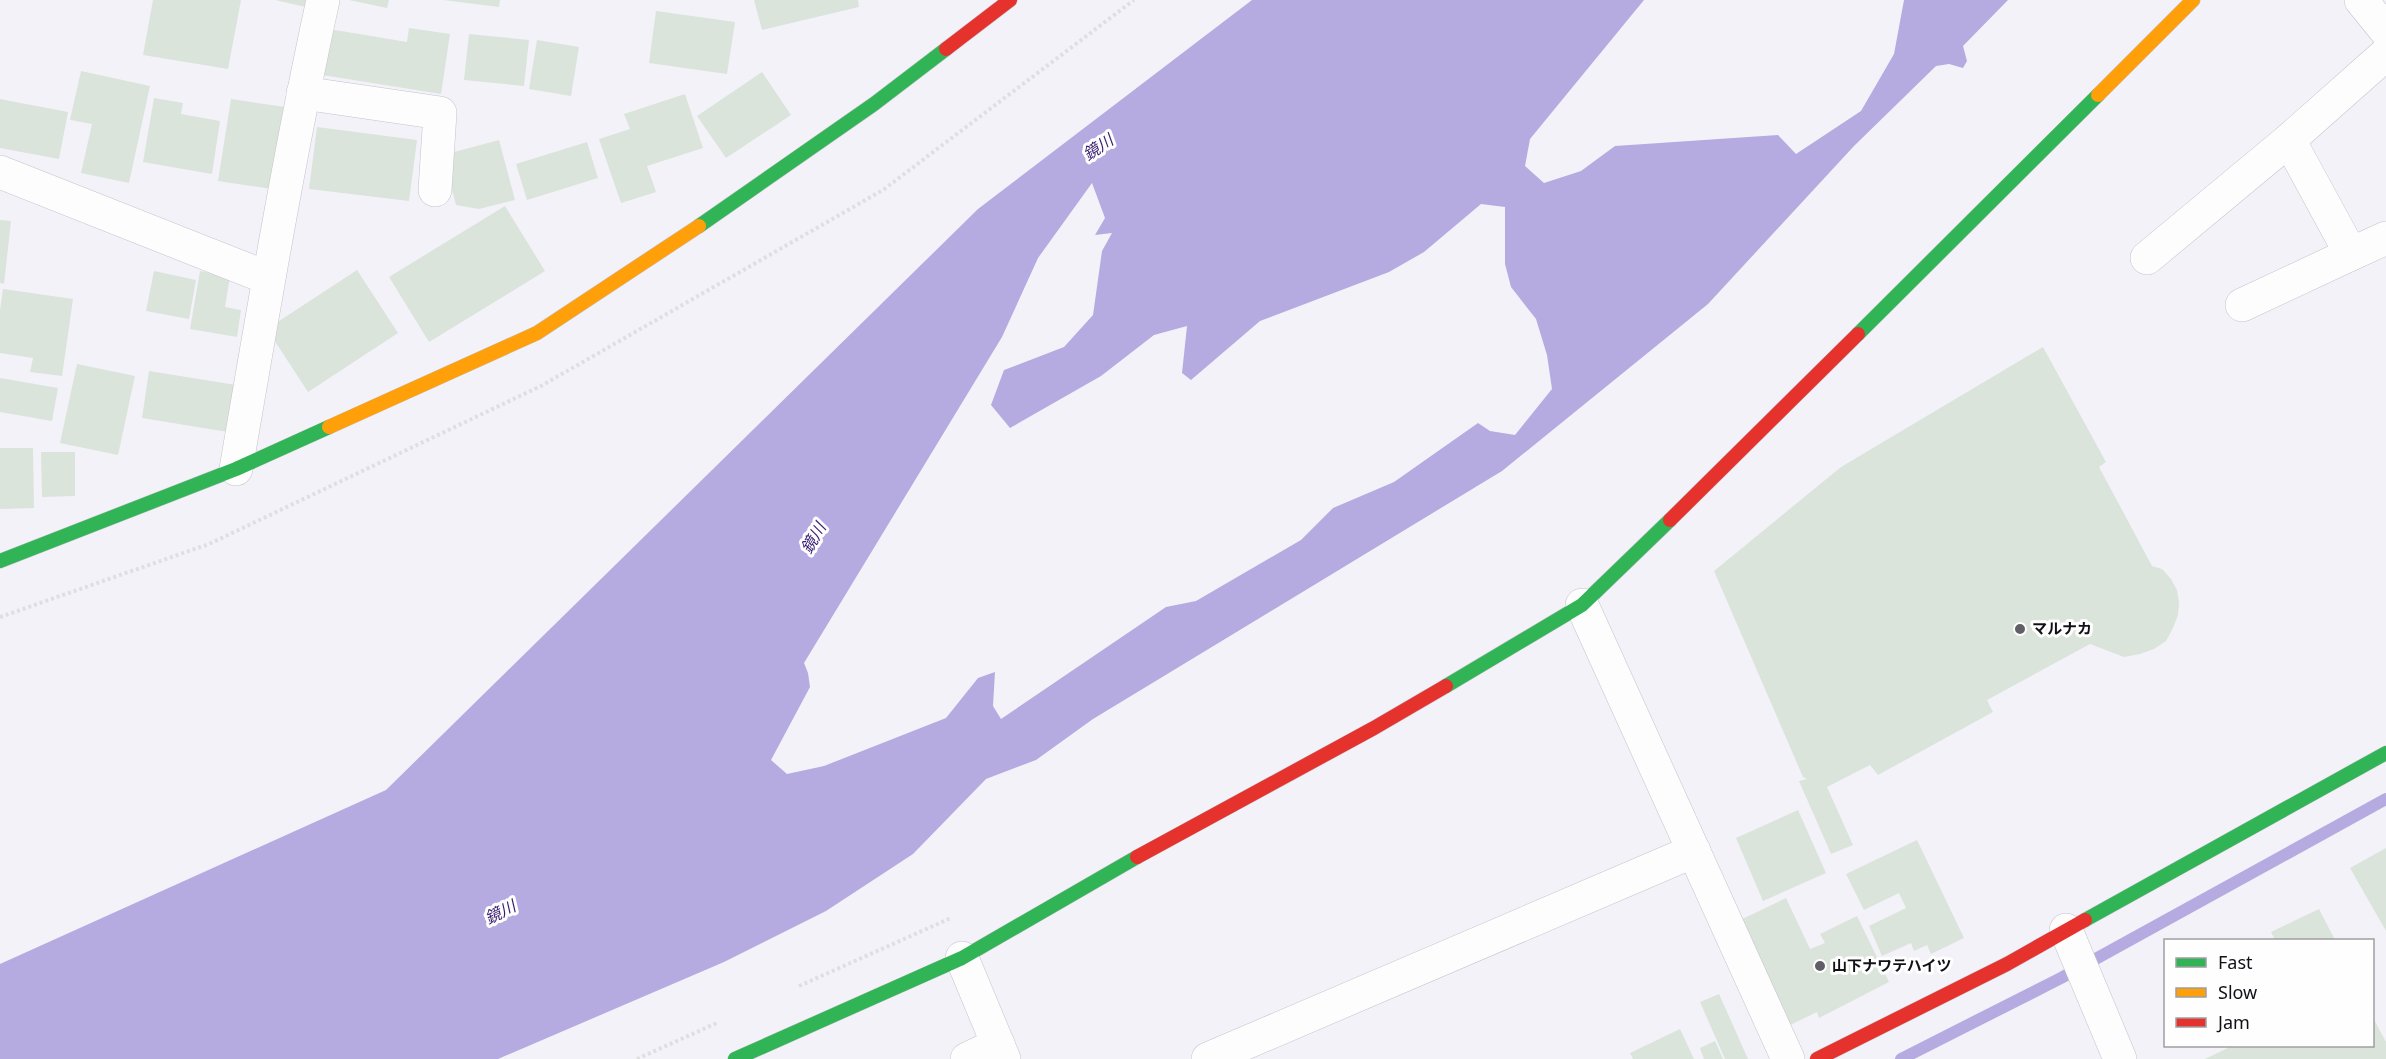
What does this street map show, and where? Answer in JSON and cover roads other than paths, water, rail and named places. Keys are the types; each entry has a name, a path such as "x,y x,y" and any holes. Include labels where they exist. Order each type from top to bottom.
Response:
{"street":[{"path":"236,469 268,278 323,0"},
{"path":"0,561 236,469 537,333 743,196 874,104 1010,0"},
{"path":"735,1059 962,958 1125,864 1374,728 1582,605 1689,502 2193,0"},
{"path":"2361,0 2386,31"},
{"path":"2147,258 2289,140 2386,54"},
{"path":"303,93 440,113 435,190"},
{"path":"2289,140 2351,254"},
{"path":"0,171 268,278"},
{"path":"2242,305 2386,238"},
{"path":"1582,605 1788,1059"},
{"path":"1817,1059 2007,964 2076,954 2386,753"},
{"path":"1208,1059 1694,851"},
{"path":"2076,954 2120,1059"},
{"path":"962,958 1000,1052 967,1059"}],"water":[{"name":"鏡川","path":"1252,0 1644,0 1530,139 1525,166 1544,183 1581,171 1615,146 1778,135 1796,154 1861,111 1894,54 1904,0 2008,0 1963,46 1967,61 1963,68 1949,64 1936,66 1854,146 1708,304 1502,471 1093,719 1036,760 986,779 913,854 826,911 724,962 498,1059 0,1059 0,964 386,790 978,209","holes":["1092,183 1105,218 1095,235 1112,233 1102,251 1093,315 1064,347 1004,370 991,405 1010,428 1101,376 1154,335 1187,326 1182,373 1191,380 1260,321 1389,272 1424,252 1481,204 1505,207 1505,264 1511,287 1536,319 1547,355 1552,389 1515,435 1490,431 1478,423 1394,482 1333,508 1301,540 1196,601 1166,607 1001,719 993,706 995,672 978,678 946,718 824,766 787,774 771,760 810,687 804,663 1002,337 1038,258"]}],"waterway":[{"path":"1901,1059 2061,978 2386,799"}],"place":[{"name":"マルナカ","path":"2020,629"},
{"name":"山下ナワテハイツ","path":"1820,966"}]}
